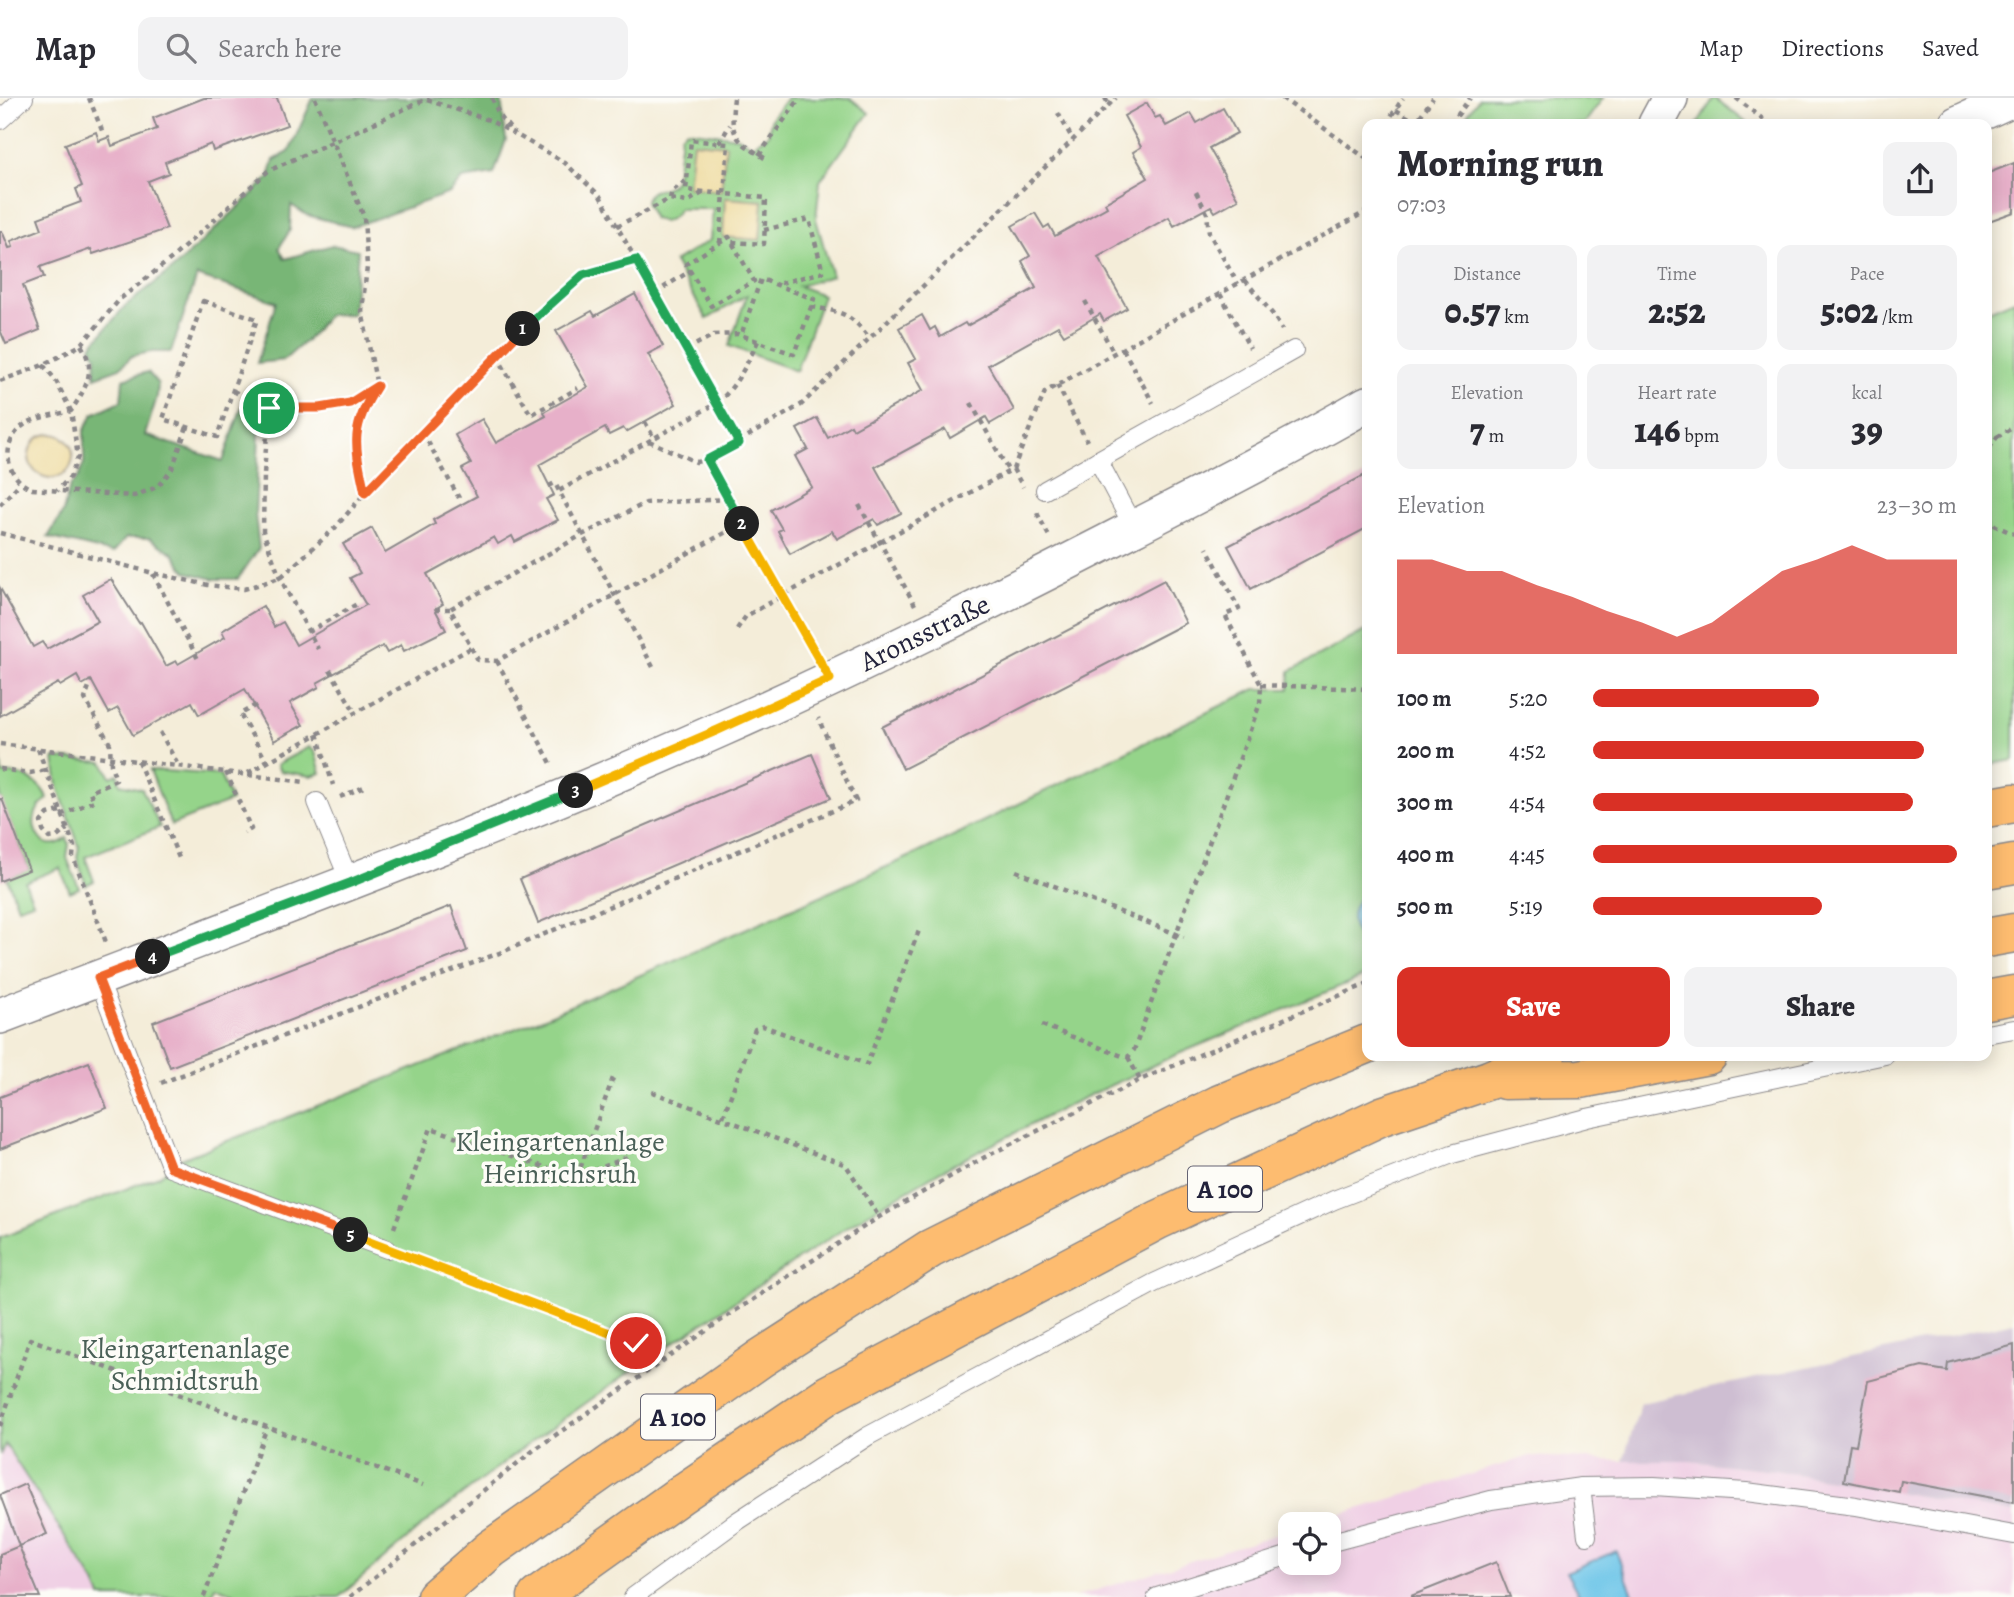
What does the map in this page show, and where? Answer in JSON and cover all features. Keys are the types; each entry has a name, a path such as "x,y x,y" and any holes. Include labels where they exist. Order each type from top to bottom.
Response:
{"highway":[{"path":"1992,807 2014,803"},
{"path":"1992,868 2014,864"},
{"path":"1992,937 2014,933"},
{"path":"1992,999 2014,995"},
{"name":"A 100","path":"436,1597 491,1549 727,1382 930,1249 1220,1104 1362,1046"},
{"name":"A 100","path":"537,1597 680,1495 829,1394 1158,1220 1382,1116 1489,1080 1532,1061"},
{"path":"1489,1080 1580,1079 1676,1061"}],"street":[{"path":"1659,119 1670,98"},
{"path":"1968,119 2014,99"},
{"name":"Aronsstraße","path":"0,1016 103,963 350,883 582,789 817,685 992,601 1307,439 1362,407"}],"lane":[{"path":"0,120 23,98"},
{"path":"1045,490 1294,350"},
{"path":"1098,460 1134,528"},
{"path":"319,791 350,883"},
{"path":"103,963 140,1091 171,1168 387,1249"},
{"path":"1992,1033 2014,1029"},
{"path":"633,1597 736,1522 869,1436 1154,1283 1334,1200 1452,1154 1587,1118 1857,1061"},
{"path":"1341,1540 1492,1500 1581,1487 1654,1486 1746,1492 1869,1508 2014,1535"},
{"path":"1581,1487 1587,1536"},
{"path":"1157,1597 1278,1559"}],"path":[{"path":"89,98 103,133"},
{"path":"315,98 364,216 367,267 362,311 377,386 362,409 355,443 365,493"},
{"path":"492,98 499,115 515,134"},
{"path":"719,143 731,125 734,98"},
{"path":"759,155 800,98"},
{"path":"1105,98 1109,105"},
{"path":"645,422 652,440 696,462 707,460 739,443 801,405 1116,98"},
{"path":"1282,98 1362,153"},
{"path":"1389,119 1404,98"},
{"path":"1418,119 1433,98"},
{"path":"1455,119 1470,98"},
{"path":"1736,98 1764,119"},
{"path":"0,381 43,365 81,345 120,299 172,258 268,171 428,99 489,120 515,134 564,162 600,196 739,443"},
{"path":"1395,110 1411,119"},
{"path":"1058,113 1073,140"},
{"path":"731,125 738,141 769,162"},
{"path":"720,243 723,194 728,144 691,140 686,190 723,194 766,198 764,244 732,242"},
{"path":"670,199 671,191 687,180"},
{"path":"617,226 670,199 687,202 705,192"},
{"path":"1196,192 1207,213 1209,233 1238,284"},
{"path":"737,629 746,616 1011,470 1045,392 1362,214"},
{"path":"764,230 810,219 823,272 775,284"},
{"path":"687,349 714,335 741,335 794,354 814,299 761,279 711,306 685,264 729,237 754,281"},
{"path":"0,533 208,585 244,589 280,579 335,528 365,493 531,321 583,275 636,260"},
{"path":"655,293 690,271"},
{"path":"741,335 761,279"},
{"path":"1245,280 1275,317"},
{"path":"1220,294 1262,368"},
{"path":"203,301 257,320 233,391 217,437 163,419 203,301"},
{"path":"1085,301 1114,353"},
{"path":"810,307 837,311 856,321 870,340"},
{"path":"559,491 717,403 726,396 745,369 758,341"},
{"path":"81,345 89,358 88,385 71,411 36,418 23,425 11,438 8,454 10,469 19,484 32,489 134,496 157,487 172,468 187,427"},
{"path":"1123,349 1164,423"},
{"path":"497,356 530,415 579,388"},
{"path":"43,365 55,379 71,411 78,457 70,477 57,491"},
{"path":"1057,385 1098,460"},
{"path":"233,391 269,408 320,408 350,403 377,386"},
{"path":"971,403 1023,488"},
{"path":"269,408 263,531 280,579 318,649"},
{"path":"1992,439 2014,426"},
{"path":"423,433 459,498"},
{"path":"1992,444 1997,437"},
{"path":"140,1091 507,950 856,801 828,738 817,685 783,596 707,460"},
{"path":"549,486 555,483 653,667"},
{"path":"0,505 19,484"},
{"path":"435,609 450,609 582,535 646,503 729,499"},
{"path":"859,505 916,606"},
{"path":"450,609 478,660 497,661 742,523"},
{"path":"1992,523 2014,534"},
{"path":"1128,1057 1134,1050 1260,703 1261,685 1225,615 1239,609 1207,548"},
{"path":"153,573 198,659"},
{"path":"308,632 357,604"},
{"path":"247,773 471,648"},
{"path":"497,661 555,770"},
{"path":"330,670 355,712"},
{"path":"67,829 57,837 50,838 43,831 41,822 48,814 61,813 94,801 90,792 117,780 110,757 110,744 85,699 90,680"},
{"path":"1261,685 1362,689"},
{"path":"256,705 240,714 267,762"},
{"path":"160,732 178,765"},
{"path":"0,744 247,773 338,798 364,788"},
{"path":"38,749 74,846 73,857 103,963"},
{"path":"138,760 179,858"},
{"path":"0,769 30,774 46,770"},
{"path":"225,771 251,829 244,833"},
{"path":"1016,871 1184,937"},
{"path":"723,1117 755,1029 763,1026 867,1064 920,928"},
{"path":"1042,1025 1128,1057 1140,1080"},
{"path":"576,1178 612,1078"},
{"path":"653,1092 846,1165 879,1217"},
{"path":"630,1156 576,1178 431,1128 387,1249 636,1343"},
{"path":"0,1426 30,1339 423,1485"},
{"path":"204,1597 267,1427"}],"shaded area":[{"path":"2014,1322 2014,1513 1774,1470 1689,1461 1623,1461 1641,1403"},
{"path":"4,1443 95,1583 101,1597 0,1597 0,1455"},
{"path":"1530,1456 1689,1461 1774,1470 2014,1513 2014,1597 1075,1597 1278,1534 1278,1575 1341,1575 1341,1514"}],"green space":[{"path":"313,98 501,98 506,140 494,174 462,179 450,193 352,227 307,215 291,205 290,230 279,248 285,259 332,245 358,250 353,314 328,315 310,337 284,360 257,363 276,302 197,276 171,352 132,356 120,368 95,377 96,356 91,346 125,306 174,268 269,178 274,160 289,152"},
{"path":"787,98 850,98 869,113 820,181 816,219 832,276 799,286 823,295 796,371 729,346 747,295 707,319 674,262 710,240 713,209 679,209 673,217 664,222 654,219 645,202 652,192 668,186 676,179 681,135 687,130 737,137 752,145 768,135 772,117"},
{"path":"1479,98 1603,98 1588,119 1464,119"},
{"path":"1715,98 1742,119 1700,119"},
{"path":"2014,300 2014,760 1992,764 1992,309"},
{"path":"148,372 158,384 157,397 145,435 223,461 242,406 255,409 260,418 255,514 259,548 238,579 214,579 186,572 173,553 149,538 126,538 113,553 48,537 63,512 70,486 78,478 84,463 84,431 93,414 121,401 123,379"},
{"path":"1362,633 1362,977 1171,1057 1071,1104 941,1171 859,1219 635,1368 523,1448 429,1520 339,1597 243,1597 215,1586 211,1597 101,1597 95,1583 5,1444 0,1455 0,1238 159,1176 181,1159 545,1017 916,854 1255,689 1289,689 1290,671"},
{"path":"309,747 315,752 321,773 311,776 280,771 277,765 279,763"},
{"path":"0,752 2,774 30,779 45,793 48,799 35,815 36,833 48,844 57,844 67,838 67,858 79,888 70,892 60,868 25,882 33,902 18,907 7,878 29,869 0,797"},
{"path":"54,758 103,762 111,777 118,774 120,784 142,789 160,827 85,857 94,881 86,885 77,858 79,846 58,787"},
{"path":"150,770 220,775 231,801 171,825"}],"sand":[{"path":"693,142 726,145 721,191 688,187"},
{"path":"725,198 763,201 760,240 723,237"},
{"path":"51,434 60,435 67,440 72,447 72,465 67,472 60,477 51,478 42,477 35,472 30,465 29,456 30,447 35,440 42,435"}],"water":[{"path":"1362,895 1362,940 1356,932 1352,918"},
{"path":"1616,1551 1634,1597 1580,1597 1566,1572"}],"building":[{"path":"204,98 277,98 287,125 213,151 211,144 165,162 169,173 148,181 167,229 93,254 91,249 40,267 44,277 23,285 40,330 6,344 0,330 0,231 9,248 13,247 11,241 42,229 38,218 81,202 76,189 82,186 65,144 96,132 99,141 109,137 112,146 157,129 153,118"},
{"path":"1147,103 1155,118 1160,116 1166,126 1191,113 1197,123 1223,108 1237,133 1209,148 1238,199 1215,212 1211,206 1174,226 1169,217 1098,257 1127,308 1104,321 1100,314 1064,335 1058,326 988,365 1014,410 990,424 986,417 950,438 945,429 875,467 901,513 878,525 874,519 837,539 832,531 790,554 778,531 782,529 771,510 812,487 795,456 808,449 797,429 817,418 828,438 851,425 853,429 923,390 908,363 916,359 899,328 922,315 930,330 935,327 940,337 965,323 967,326 1036,288 1022,261 1030,256 1012,226 1035,213 1044,228 1049,225 1055,236 1107,207 1105,203 1148,178 1133,152 1141,147 1124,116"},
{"path":"2014,163 2014,212 1992,220 1992,172"},
{"path":"635,294 663,346 648,354 676,404 626,432 623,428 609,435 605,428 539,465 554,495 546,499 558,520 515,542 512,536 498,544 494,537 427,574 443,604 435,609 446,630 404,651 401,645 387,653 383,646 317,683 319,687 290,703 303,725 274,741 245,689 199,715 192,702 133,735 118,708 109,713 91,680 82,685 77,676 60,686 58,683 0,716 0,588 33,647 42,642 47,649 98,621 83,595 111,579 139,623 141,622 166,666 176,661 178,664 225,637 222,631 263,606 274,627 283,622 296,645 366,605 350,578 360,573 343,544 372,528 385,553 435,524 433,520 477,496 462,469 471,464 455,435 482,419 496,443 546,416 544,412 588,387 556,331 592,311 595,316"},
{"path":"1362,477 1362,531 1251,589 1228,546"},
{"path":"1164,580 1186,623 903,769 882,727"},
{"path":"812,754 831,798 538,923 520,879"},
{"path":"0,799 29,870 0,881"},
{"path":"451,906 467,951 170,1067 153,1022"},
{"path":"89,1062 107,1108 0,1149 0,1097"},
{"path":"2014,1345 2014,1502 1901,1481 1899,1492 1844,1481 1850,1444 1856,1445 1868,1381 1922,1367 1947,1371 1948,1363"},
{"path":"25,1484 47,1534 19,1546 0,1495"},
{"path":"19,1546 40,1597 0,1597 0,1554"},
{"path":"1496,1562 1510,1597 1411,1597 1411,1596"}],"route":[{"path":"269,408 320,408 350,403 377,386 362,409 355,443 365,493 531,321 583,275 636,260 739,443 707,460 830,679 582,789 350,883 98,978 171,1168 636,1343"}],"park label":[{"name":"Kleingartenanlage Heinrichsruh","path":"560,1158"},
{"name":"Kleingartenanlage Schmidtsruh","path":"185,1365"}]}
